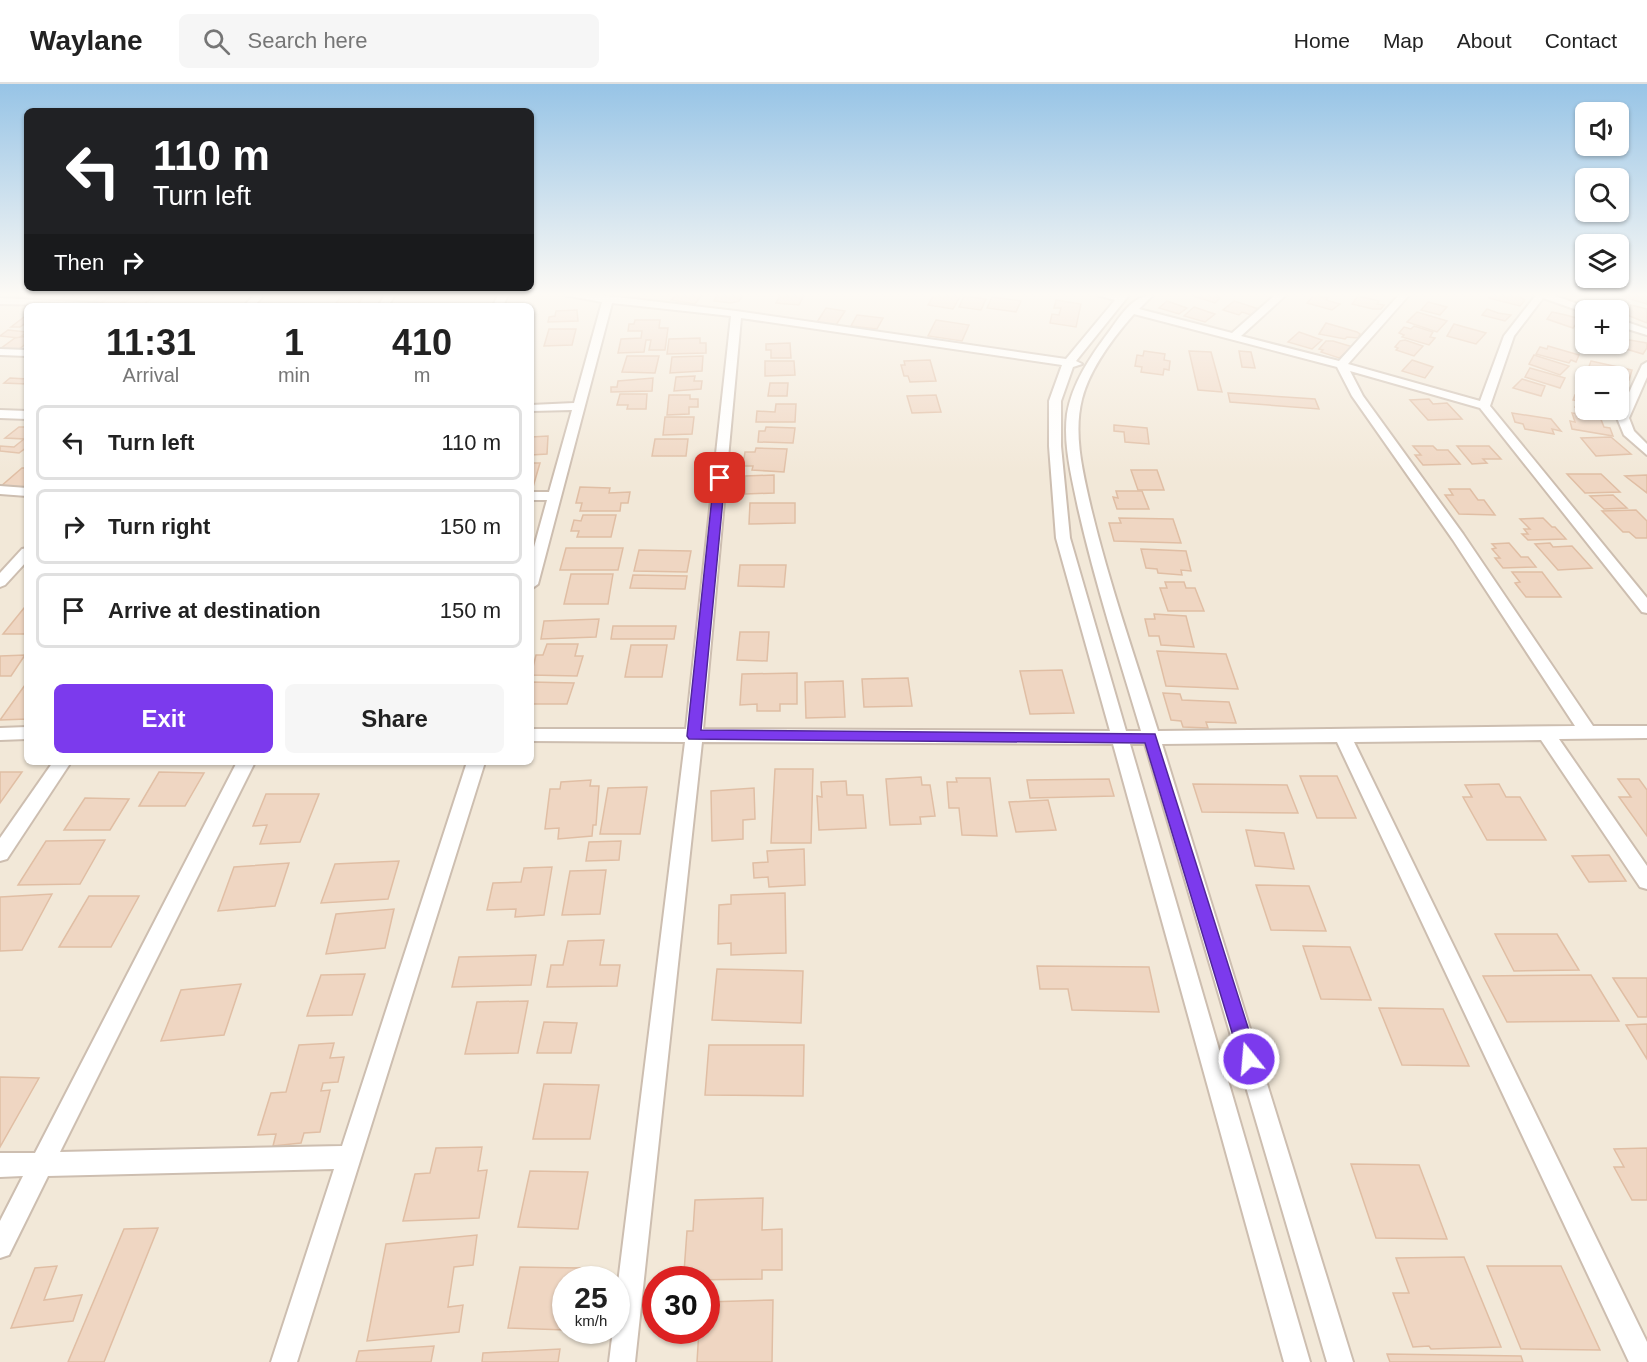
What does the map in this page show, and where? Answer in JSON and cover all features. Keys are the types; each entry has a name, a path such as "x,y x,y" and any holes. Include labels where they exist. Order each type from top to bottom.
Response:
{"street":[{"path":"534,573 594,355"},
{"path":"622,1362 693,736 732,355"},
{"path":"1018,355 1090,366"},
{"path":"1076,355 1069,362 1055,401 1055,446 1064,538 1297,1362"},
{"path":"1096,355 1076,401 1074,429 1076,466 1094,548 1340,1362"},
{"path":"1301,355 1484,406 1647,609"},
{"path":"1341,365 1350,355"},
{"path":"1484,406 1502,355"},
{"path":"1341,365 1358,396 1458,537 1587,731"},
{"path":"1647,365 1623,418 1628,432 1647,451"},
{"path":"534,408 580,406"},
{"path":"0,414 24,415"},
{"path":"0,490 24,492"},
{"path":"534,496 556,496"},
{"path":"0,582 24,555"},
{"path":"534,735 1150,738 1647,732"},
{"path":"0,734 24,733"},
{"path":"1546,734 1647,881"},
{"path":"1343,736 1643,1362"},
{"path":"0,853 60,765"},
{"path":"0,1246 244,765"},
{"path":"284,1362 475,765"},
{"path":"0,1165 350,1157"}],"shaded area":[{"path":"0,355 24,355 24,765 534,765 534,355 1647,355 1647,1362 0,1362"}],"building":[{"path":"771,355 791,355 791,358 771,358"},
{"path":"1137,355 1165,355 1164,360 1170,361 1169,370 1164,369 1163,375 1141,372 1142,367 1135,366"},
{"path":"1190,355 1212,355 1222,392 1198,390"},
{"path":"1240,355 1252,355 1255,368 1242,367"},
{"path":"1329,355 1343,355 1339,358"},
{"path":"1534,355 1569,366 1560,375 1529,364"},
{"path":"1538,355 1579,355 1576,362 1571,360 1569,363"},
{"path":"627,356 659,356 655,373 622,372"},
{"path":"703,356 702,371 670,373 672,357"},
{"path":"930,360 936,381 910,382 908,376 904,376 901,365 905,365 904,361"},
{"path":"1412,360 1433,367 1425,378 1402,371"},
{"path":"765,361 794,361 795,375 765,376"},
{"path":"1591,361 1614,366 1589,366"},
{"path":"1530,368 1565,378 1560,388 1525,377"},
{"path":"695,376 694,381 702,381 701,389 674,391 676,377"},
{"path":"10,378 24,379 24,384 4,383"},
{"path":"653,378 652,391 611,392 611,387 617,387 618,381"},
{"path":"1522,379 1545,386 1541,396 1513,388"},
{"path":"770,383 788,383 787,396 768,396"},
{"path":"1228,393 1315,399 1319,409 1230,402"},
{"path":"620,394 647,394 646,409 627,409 628,405 617,405"},
{"path":"669,395 690,395 690,399 698,399 698,407 689,407 689,414 667,415"},
{"path":"936,395 941,412 912,413 907,396"},
{"path":"1429,399 1433,404 1447,403 1462,419 1428,420 1410,400"},
{"path":"776,404 796,404 795,422 756,422 757,411 775,412"},
{"path":"1512,413 1551,419 1561,431 1552,429 1554,434 1525,429 1523,424 1515,422"},
{"path":"1572,413 1575,413 1575,420 1601,420 1604,427 1610,428 1613,436 1572,429 1570,421 1575,422"},
{"path":"665,417 694,417 692,434 663,435"},
{"path":"1114,425 1147,428 1149,444 1125,442 1124,432 1114,431"},
{"path":"19,427 24,427 24,439 5,438"},
{"path":"766,427 795,428 793,443 758,442 759,431 765,431"},
{"path":"548,436 547,454 534,455 534,437"},
{"path":"1611,437 1631,454 1596,456 1581,438"},
{"path":"24,439 24,449 19,453 0,451 0,446 14,447"},
{"path":"655,439 688,439 686,456 652,456"},
{"path":"1413,446 1433,446 1437,450 1448,450 1460,464 1423,465 1415,455 1421,455"},
{"path":"1457,446 1489,446 1501,459 1483,459 1487,463 1472,464"},
{"path":"756,448 787,449 784,472 752,470 753,466 743,466 745,452 755,452"},
{"path":"534,463 540,463 534,484"},
{"path":"22,468 24,468 24,488 0,487"},
{"path":"1131,470 1157,470 1164,490 1138,490"},
{"path":"1567,474 1601,474 1620,492 1585,493"},
{"path":"774,475 774,493 745,494 745,476"},
{"path":"1647,475 1647,493 1625,476"},
{"path":"580,487 610,488 609,493 630,492 628,503 621,503 620,511 580,511 582,503 576,503"},
{"path":"1449,489 1470,489 1478,500 1484,500 1495,515 1459,514 1445,495 1453,495"},
{"path":"1116,491 1142,491 1149,509 1117,509 1113,497 1118,498"},
{"path":"1613,495 1627,508 1604,509 1590,496"},
{"path":"750,503 795,503 795,523 749,524"},
{"path":"1636,510 1647,521 1647,538 1636,538 1629,532 1623,532 1602,511"},
{"path":"583,515 616,515 611,537 577,537 579,531 571,531 574,520 581,521"},
{"path":"1119,518 1173,519 1181,543 1114,541 1109,523 1121,523"},
{"path":"1543,518 1566,539 1528,540 1522,534 1528,534 1524,529 1530,529 1520,519"},
{"path":"1509,543 1521,557 1528,557 1536,567 1503,568 1495,558 1500,558 1492,549 1496,548 1492,544"},
{"path":"1550,543 1553,547 1572,546 1592,568 1558,570 1535,544"},
{"path":"566,548 623,548 618,570 560,570"},
{"path":"1141,549 1186,551 1191,571 1181,570 1182,575 1158,573 1157,569 1146,568"},
{"path":"639,550 691,551 687,572 634,571"},
{"path":"740,565 786,565 784,587 738,586"},
{"path":"1512,572 1542,572 1561,597 1526,597 1515,583 1520,582"},
{"path":"571,574 613,574 608,604 564,604"},
{"path":"633,575 687,576 685,589 630,588"},
{"path":"1165,582 1184,582 1186,588 1195,588 1204,611 1168,611 1160,588 1167,588"},
{"path":"24,608 24,634 3,634"},
{"path":"1154,614 1186,616 1194,647 1161,645 1159,636 1149,636 1145,619 1155,619"},
{"path":"599,619 596,637 541,639 544,621"},
{"path":"613,626 676,626 674,639 611,639"},
{"path":"740,632 769,632 767,661 737,660"},
{"path":"547,644 578,644 575,656 583,656 577,676 534,675 536,655 543,655"},
{"path":"631,645 667,645 662,677 625,677"},
{"path":"1157,651 1226,654 1238,689 1166,686"},
{"path":"24,655 11,676 0,676 0,656"},
{"path":"1062,670 1074,713 1030,714 1020,671"},
{"path":"797,673 797,704 780,704 780,711 757,711 757,704 740,705 742,674"},
{"path":"908,678 912,706 864,707 862,679"},
{"path":"843,681 845,717 806,718 805,682"},
{"path":"534,682 574,683 567,704 534,704"},
{"path":"24,686 24,719 0,720"},
{"path":"1163,693 1180,694 1182,700 1229,702 1236,723 1206,722 1208,728 1183,727 1181,721 1171,720"},
{"path":"775,769 813,769 811,843 771,843"},
{"path":"0,772 22,772 0,803"},
{"path":"159,772 204,773 185,806 139,806"},
{"path":"1300,776 1337,776 1356,818 1317,818"},
{"path":"921,777 922,785 930,785 935,816 920,817 921,824 890,825 886,779"},
{"path":"956,778 990,778 997,836 962,835 959,808 949,808 947,782 957,782"},
{"path":"1109,779 1114,796 1030,798 1027,780"},
{"path":"1618,779 1639,779 1647,790 1647,836 1619,797 1631,797"},
{"path":"591,780 590,786 599,786 596,825 593,825 592,836 558,839 559,828 545,829 550,789 560,789 561,782"},
{"path":"846,781 847,795 863,795 866,828 819,830 817,796 822,797 821,782"},
{"path":"1193,784 1287,785 1298,813 1202,812"},
{"path":"1499,784 1506,797 1520,797 1546,840 1487,840 1463,797 1472,797 1465,785"},
{"path":"647,787 640,834 600,834 608,788"},
{"path":"754,788 755,819 743,820 743,839 712,841 711,791"},
{"path":"266,794 319,794 300,842 260,844 267,825 253,826"},
{"path":"85,798 129,799 110,830 64,830"},
{"path":"1048,800 1056,830 1016,832 1009,802"},
{"path":"1246,830 1284,833 1294,869 1255,866"},
{"path":"105,840 80,884 18,885 46,841"},
{"path":"621,841 619,860 586,861 589,842"},
{"path":"804,849 805,885 769,887 768,877 754,878 753,863 768,862 767,851"},
{"path":"1609,855 1626,881 1589,882 1572,856"},
{"path":"399,861 388,899 321,903 335,864"},
{"path":"289,863 275,906 218,911 234,867"},
{"path":"552,867 544,915 515,917 516,909 487,910 493,883 521,882 524,868"},
{"path":"606,870 600,914 562,915 570,871"},
{"path":"1256,885 1309,886 1326,931 1271,930"},
{"path":"785,893 786,953 731,955 731,943 718,944 719,905 731,904 731,895"},
{"path":"52,894 22,950 0,951 0,897"},
{"path":"89,896 139,896 111,947 59,947"},
{"path":"394,909 385,948 326,954 336,914"},
{"path":"1495,934 1557,934 1579,970 1514,971"},
{"path":"604,940 600,965 620,965 617,986 547,987 551,965 563,965 568,941"},
{"path":"1303,946 1350,947 1371,1000 1321,999"},
{"path":"536,955 531,985 452,987 459,957"},
{"path":"1037,966 1149,967 1159,1012 1072,1010 1068,989 1040,989"},
{"path":"717,969 803,971 801,1023 712,1020"},
{"path":"365,974 352,1015 307,1016 321,975"},
{"path":"1591,975 1619,1021 1507,1022 1483,976"},
{"path":"1613,978 1647,978 1647,1017 1638,1017"},
{"path":"241,984 224,1035 161,1041 181,990"},
{"path":"528,1001 518,1053 465,1054 477,1002"},
{"path":"1379,1008 1443,1009 1469,1066 1402,1065"},
{"path":"544,1022 577,1023 571,1053 537,1053"},
{"path":"1647,1024 1647,1059 1626,1025"},
{"path":"334,1043 330,1058 344,1057 338,1082 323,1083 321,1091 330,1090 320,1132 304,1133 301,1143 273,1146 276,1134 258,1135 271,1093 286,1092 299,1045"},
{"path":"709,1045 804,1045 803,1096 705,1095"},
{"path":"0,1077 39,1078 0,1147"},
{"path":"544,1084 599,1085 590,1139 533,1139"},
{"path":"482,1147 478,1171 487,1170 479,1218 403,1221 415,1174 430,1173 436,1148"},
{"path":"1647,1148 1647,1200 1632,1200 1614,1167 1624,1167 1614,1149"},
{"path":"1351,1164 1419,1165 1447,1239 1376,1238"},
{"path":"530,1171 588,1172 578,1229 518,1227"},
{"path":"763,1198 762,1230 782,1229 782,1270 762,1270 762,1279 720,1280 720,1266 684,1266 687,1231 693,1231 695,1200"},
{"path":"158,1228 104,1362 68,1362 124,1229"},
{"path":"477,1235 473,1265 454,1267 448,1307 463,1305 459,1332 367,1341 386,1244"},
{"path":"1464,1257 1501,1347 1431,1349 1429,1346 1413,1347 1393,1293 1409,1293 1396,1258"},
{"path":"57,1266 44,1300 82,1295 73,1321 11,1328 35,1268"},
{"path":"1487,1266 1561,1266 1600,1350 1521,1349"},
{"path":"520,1267 552,1268 552,1330 508,1328"},
{"path":"773,1300 772,1362 697,1362 698,1344 720,1344 720,1302"},
{"path":"434,1346 431,1362 356,1362 359,1351"},
{"path":"560,1349 558,1362 482,1362 483,1353"},
{"path":"1387,1354 1521,1356 1523,1362 1390,1362"}],"route":[{"path":"720,478 693,736 1150,738 1249,1059"}]}
